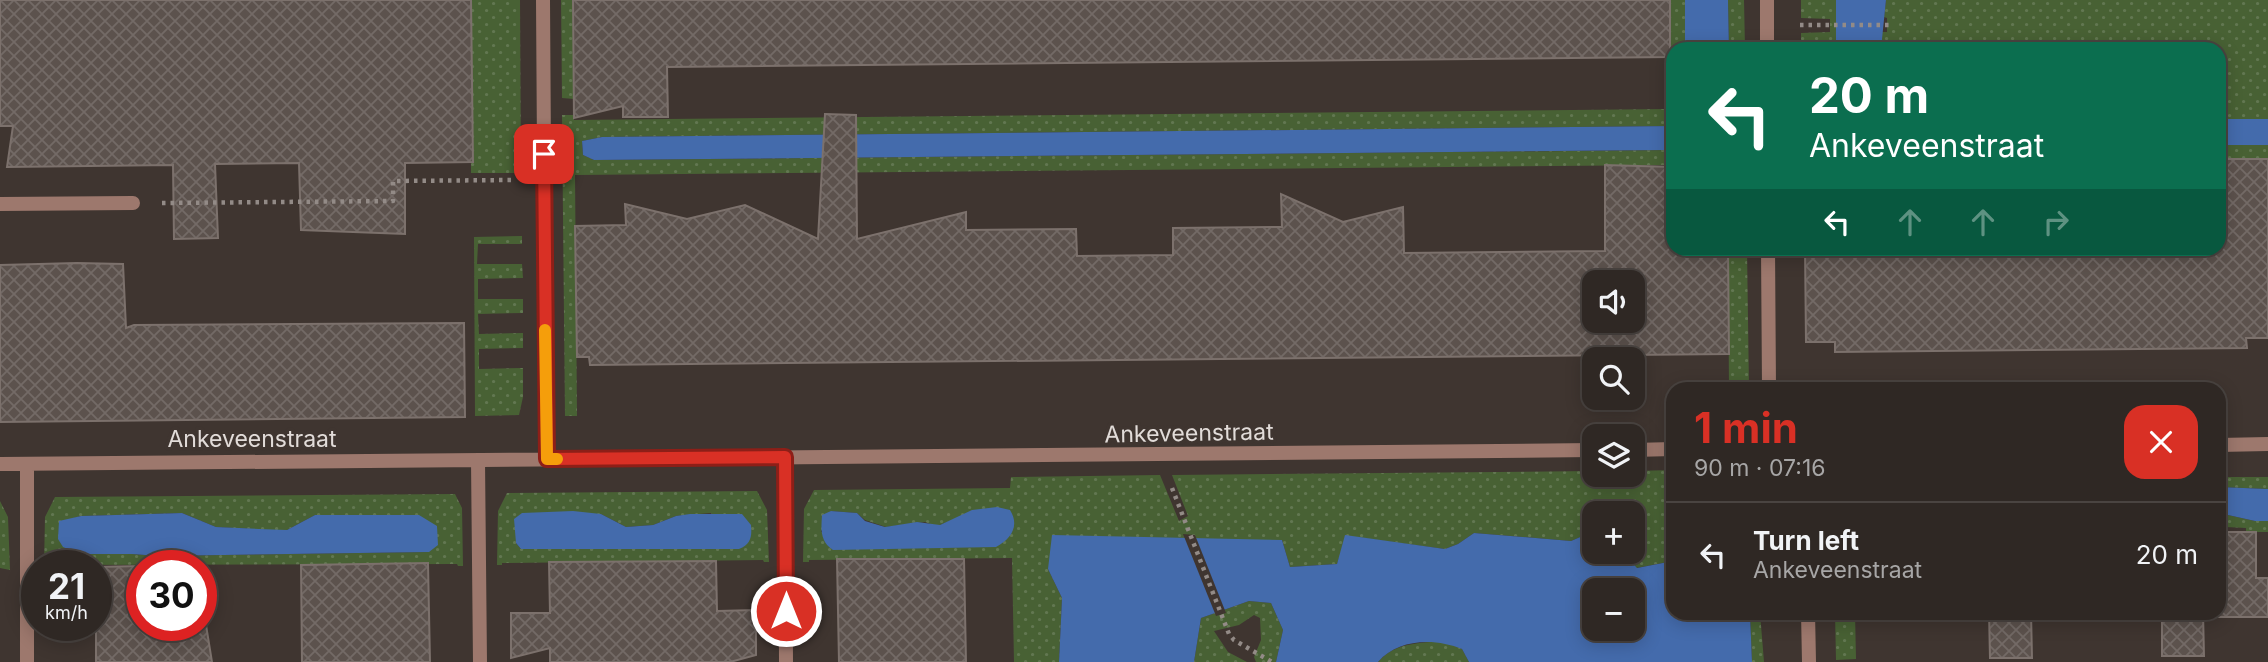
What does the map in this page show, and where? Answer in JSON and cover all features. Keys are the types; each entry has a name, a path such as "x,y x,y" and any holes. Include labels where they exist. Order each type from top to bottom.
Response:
{"street":[{"path":"543,0 547,459"},
{"path":"1767,0 1767,42"},
{"path":"0,204 133,203"},
{"path":"1768,256 1769,382"},
{"path":"2226,445 2268,444"},
{"path":"1645,450 1666,449"},
{"name":"Ankeveenstraat","path":"0,464 1160,456 1582,450"},
{"path":"785,457 786,662"},
{"path":"478,460 480,662"},
{"path":"27,464 27,662"},
{"path":"1808,620 1809,662"}],"path":[{"path":"1830,25 1890,25"},
{"path":"133,203 393,201 393,181 544,180"},
{"path":"1184,519 1226,629 1234,640 1272,662"}],"green space":[{"path":"471,0 520,0 521,173 471,173"},
{"path":"561,0 573,0 574,99 562,98"},
{"path":"1670,0 1685,0 1685,42 1670,42"},
{"path":"1728,0 1744,0 1745,42 1729,42"},
{"path":"1801,0 1836,0 1836,42 1801,42 1801,33 1830,32 1830,19 1801,18"},
{"path":"1886,0 2268,0 2268,119 2226,119 2226,42 1881,42 1882,32 1887,32 1887,18 1884,17"},
{"path":"1666,109 1666,126 602,137 582,141 583,155 594,160 1666,150 1666,165 575,175 577,416 565,416 562,115 574,115 574,120"},
{"path":"2226,145 2268,145 2268,159 2226,159"},
{"path":"522,236 522,244 478,244 477,264 522,264 523,278 478,279 478,299 523,299 523,313 478,314 479,334 523,333 523,348 479,349 479,369 523,368 523,397 519,415 475,416 474,237"},
{"path":"1728,256 1747,256 1749,382 1729,382"},
{"path":"1666,470 1666,562 1636,568 1632,564 1645,564 1645,501 1582,501 1582,536 1571,541 1474,533 1445,549 1346,536 1337,564 1290,567 1282,540 1048,569 1062,598 1059,662 1014,662 1012,558 803,562 804,509 814,490 1010,488 1011,477 1160,475 1179,521 1188,516 1172,475 1582,471 1582,487 1645,487 1645,471","holes":["831,511 857,513 865,520 886,527 925,522 940,525 950,521 996,547 821,532"]},
{"path":"2226,477 2268,477 2268,489 2226,487"},
{"path":"757,491 767,510 769,562 497,565 498,511 507,493","holes":["711,513 739,549 521,549 516,543 601,514 626,527 653,525 676,516"]},
{"path":"455,494 462,508 463,566 217,565 217,555 429,552 315,515 287,530 216,527 182,513 81,516 60,522 126,551 126,565 112,565 112,550 44,550 45,517 55,497"},
{"path":"0,501 8,517 10,570 0,568"},
{"path":"2226,515 2268,521 2268,532 2246,532 2246,528 2226,527"},
{"path":"1249,601 1271,603 1283,630 1276,662 1256,662 1254,657 1261,640 1260,618 1254,615 1239,625 1214,631 1228,652 1247,662 1194,662 1201,618"},
{"path":"1750,620 1761,620 1764,662 1752,662"},
{"path":"1835,620 1855,620 1856,659 1836,660"},
{"path":"1444,641 1462,649 1469,662 1378,662 1400,647"}],"water":[{"path":"1685,0 1728,0 1729,42 1685,42"},
{"path":"1836,0 1886,0 1882,42 1836,42"},
{"path":"2226,119 2268,119 2268,145 2226,145"},
{"path":"1666,126 1666,150 594,160 583,155 582,141 602,137"},
{"path":"2226,487 2268,489 2268,521 2226,515"},
{"path":"997,507 1010,510 1014,527 1010,536 996,547 833,550 822,535 822,515 831,511 857,513 865,521 885,527 917,522 940,525 972,510"},
{"path":"573,511 601,514 626,527 653,525 690,514 742,514 751,525 751,537 746,545 739,549 521,549 516,543 514,519 522,513"},
{"path":"182,513 216,527 287,530 315,515 419,515 437,526 438,545 429,552 217,555 217,550 126,550 126,554 112,554 112,550 70,550 63,547 58,539 59,521 81,516"},
{"path":"1474,533 1571,541 1582,536 1582,564 1633,564 1637,568 1666,562 1666,620 1750,620 1752,662 1469,662 1462,649 1452,645 1418,642 1396,648 1378,662 1276,662 1283,630 1271,603 1249,601 1201,618 1194,662 1059,662 1062,598 1048,569 1052,535 1282,540 1290,567 1337,564 1345,535 1445,549"}],"pier":[{"path":"1183,534 1195,535 1226,613 1216,616"}],"building":[{"path":"0,0 471,0 473,162 405,163 405,234 301,230 299,163 215,164 218,238 174,239 173,165 7,167 13,126 0,126"},
{"path":"573,0 1670,0 1670,42 1666,42 1666,57 667,67 668,117 623,117 623,106 574,118"},
{"path":"825,114 856,115 857,239 966,212 966,230 1076,229 1077,256 1173,255 1173,228 1282,227 1281,194 1343,222 1403,207 1404,253 1605,251 1605,165 1666,167 1666,256 1728,256 1729,354 1645,355 1645,347 1582,347 1582,355 590,365 589,357 577,357 575,226 626,225 625,204 687,219 745,205 818,239"},
{"path":"2226,159 2268,159 2268,338 2246,338 2247,348 1835,352 1835,342 1806,342 1805,256 2226,256"},
{"path":"123,264 126,328 134,325 464,323 465,417 0,422 0,265"},
{"path":"2226,532 2256,532 2256,578 2268,578 2268,617 2226,617"},
{"path":"837,559 964,559 966,662 839,662"},
{"path":"716,561 717,611 756,610 756,655 730,662 550,662 550,648 511,658 511,613 550,613 549,562"},
{"path":"428,563 430,662 302,662 301,565"},
{"path":"126,566 126,641 209,641 212,662 96,662 96,641 112,641 112,567"},
{"path":"1989,620 2031,620 2032,658 1990,658"},
{"path":"2162,620 2203,620 2204,656 2162,656"}],"slow traffic":[{"path":"545,330 547,459 557,459"}],"route":[{"path":"544,154 547,459 785,457 786,611"}]}
